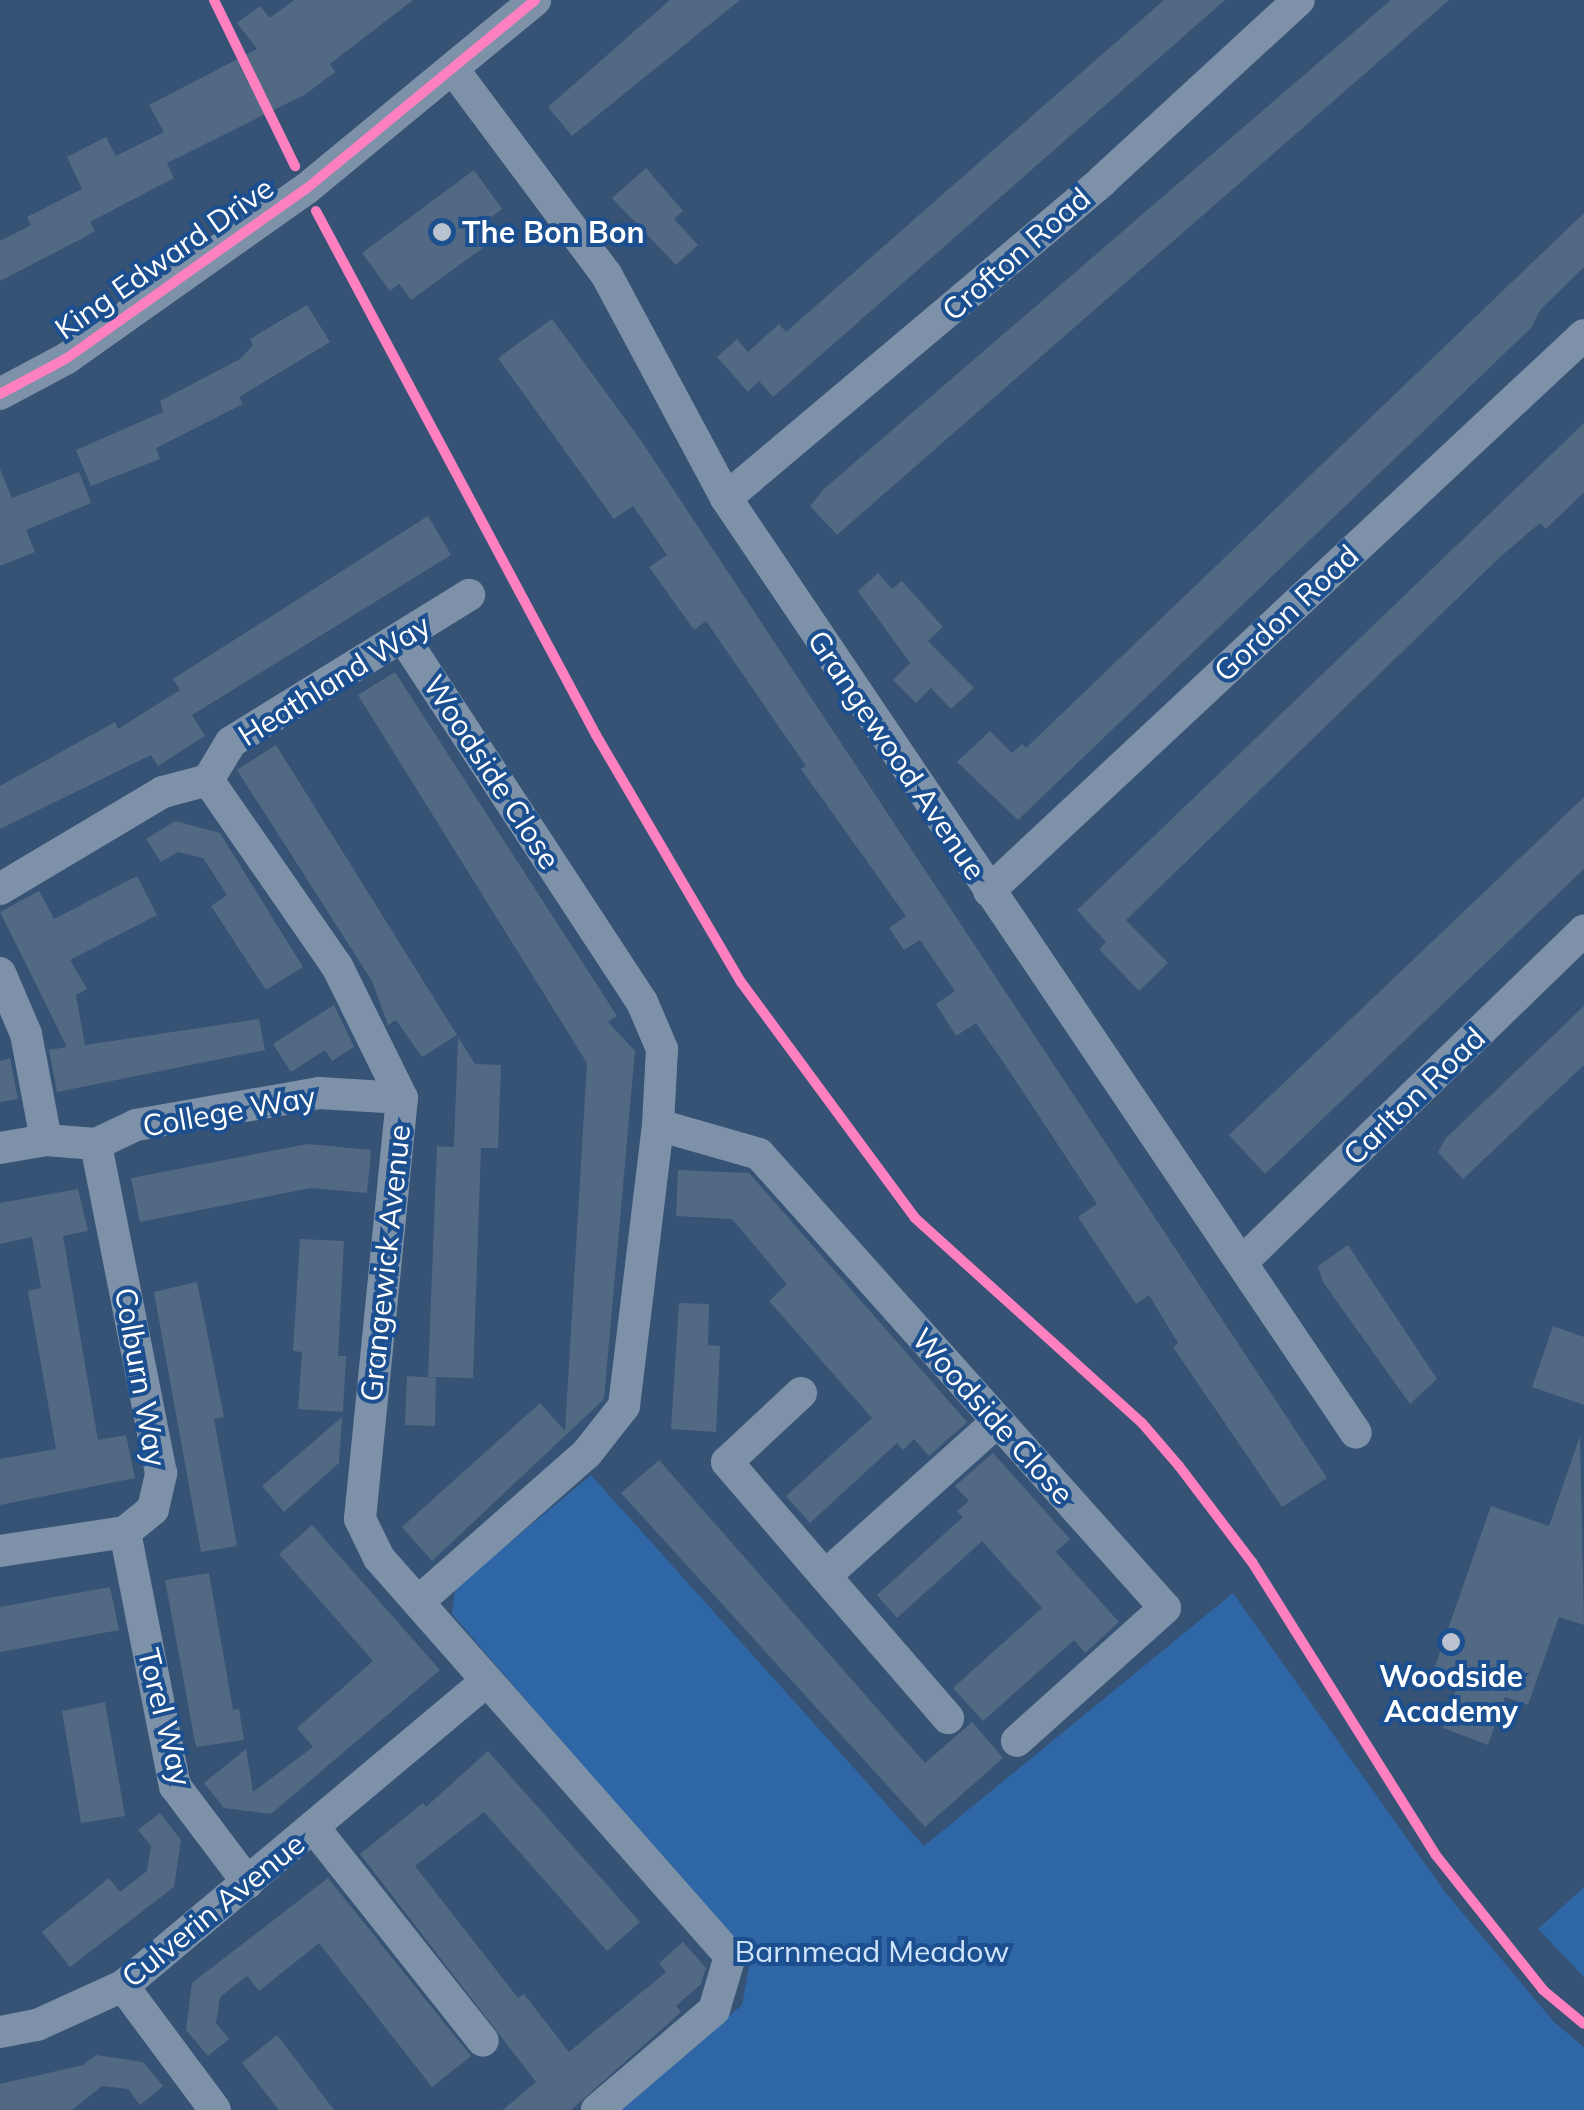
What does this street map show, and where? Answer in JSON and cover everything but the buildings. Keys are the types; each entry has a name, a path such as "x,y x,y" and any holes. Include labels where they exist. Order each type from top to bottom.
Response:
{"street":[{"name":"King Edward Drive","path":"0,394 67,358 306,189 535,0"},
{"name":"Crofton Road","path":"726,498 1089,192 1299,0"},
{"name":"Grangewood Avenue","path":"453,69 606,274 726,498 1356,1433"},
{"name":"Gordon Road","path":"988,891 1584,336"},
{"name":"Heathland Way","path":"208,780 231,742 469,595"},
{"name":"Woodside Close","path":"404,637 642,1002 662,1048 658,1125 624,1406 588,1453 418,1602"},
{"path":"0,888 163,792 208,780"},
{"name":"Grangewick Avenue","path":"208,780 336,966 402,1098 360,1519 378,1558 730,1956 714,2010 597,2110"},
{"name":"Carlton Road","path":"1243,1261 1584,930"},
{"path":"0,973 26,1034 46,1140"},
{"name":"College Way","path":"0,1148 46,1140 96,1144 136,1124 319,1093 402,1098"},
{"name":"Woodside Close","path":"658,1125 759,1154 1165,1608 1017,1740"},
{"name":"Colburn Way","path":"96,1144 161,1473 153,1509 125,1532"},
{"path":"800,1393 728,1462 948,1718"},
{"path":"825,1576 998,1421"},
{"path":"0,1551 125,1532"},
{"name":"Torel Way","path":"125,1532 175,1786 248,1883"},
{"name":"Culverin Avenue","path":"0,2032 37,2024 122,1986 315,1829 486,1681"},
{"name":"Culverin Avenue","path":"315,1829 483,2042"},
{"path":"122,1986 215,2110"}],"green space":[{"name":"Barnmead Meadow","path":"591,1475 924,1846 1233,1593 1445,1892 1554,2022 1584,2047 1584,2110 618,2110 742,2005 750,1961 452,1614 455,1588"},
{"path":"1584,1887 1584,1977 1538,1929"}],"cycle path":[{"path":"214,0 295,166"},
{"path":"0,394 67,358 306,189 535,0"},
{"path":"316,211 596,735 741,982 915,1218 1142,1423 1179,1466 1252,1562 1435,1854 1543,1990 1584,2024"}],"place":[{"name":"The Bon Bon","path":"442,232"},
{"name":"Woodside Academy","path":"1451,1642"}]}
